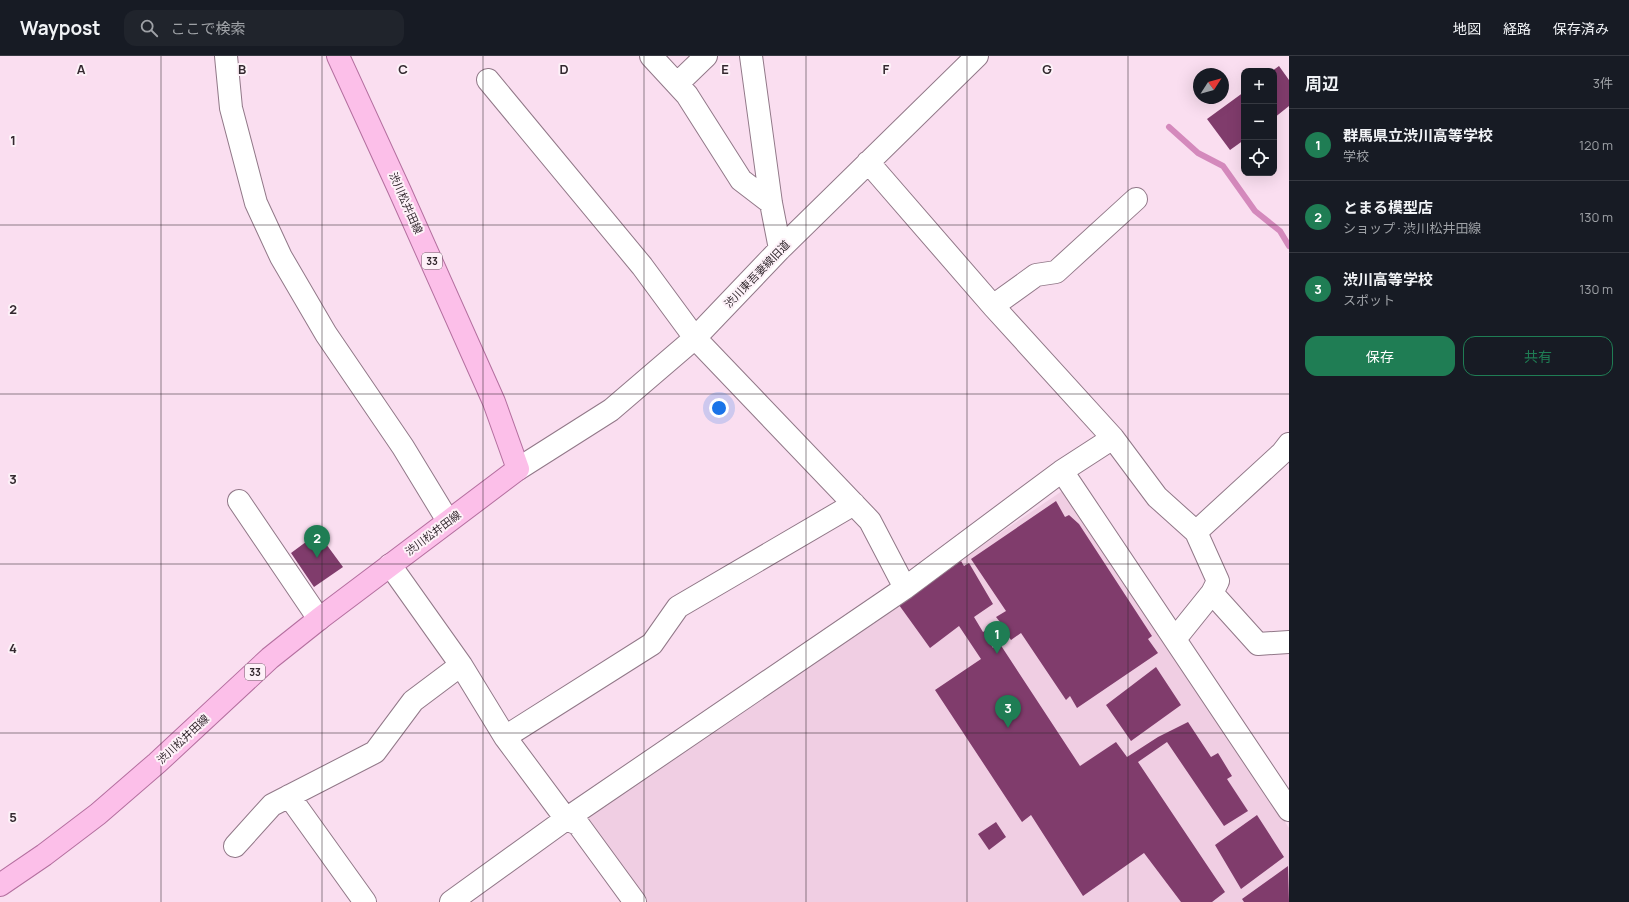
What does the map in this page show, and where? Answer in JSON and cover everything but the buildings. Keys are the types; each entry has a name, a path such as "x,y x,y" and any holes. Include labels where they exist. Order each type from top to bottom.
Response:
{"main road":[{"name":"渋川松井田線","path":"0,885 44,855 98,814 157,763 270,658 448,521 518,470 494,402 399,188 338,56"}],"street":[{"path":"226,56 230,108 256,203 281,257 326,334 403,447 448,521"},
{"path":"651,56 687,95 741,180 771,203"},
{"path":"677,84 706,56"},
{"path":"751,56 771,203 780,249"},
{"name":"渋川東吾妻線旧道","path":"518,470 611,410 695,338 780,249 977,56"},
{"path":"488,80 642,266 695,338 870,521 905,588"},
{"path":"868,162 993,306 1113,438 1157,497 1196,532 1218,581 1212,593 1175,640"},
{"path":"993,306 1036,275 1056,272 1136,199"},
{"path":"451,902 566,820 905,588 1062,471 1113,438"},
{"path":"1196,532 1282,453 1289,444"},
{"path":"1062,471 1289,810"},
{"path":"238,501 319,619"},
{"path":"505,737 652,644 678,607 854,504"},
{"path":"390,565 461,665 505,737 566,820 578,824 635,902"},
{"path":"1212,593 1258,644 1289,642"},
{"path":"235,846 272,805 374,752 413,701 461,665"},
{"path":"289,796 365,902"}],"shaded area":[{"path":"1062,491 1289,828 1289,902 644,902 583,817"}],"waterway":[{"path":"1169,127 1198,153 1223,166 1255,211 1280,231 1289,246"}],"place":[{"name":"とまる模型店","path":"317,558"},
{"name":"群馬県立渋川高等学校","path":"997,654"},
{"name":"渋川高等学校","path":"1008,728"}]}
